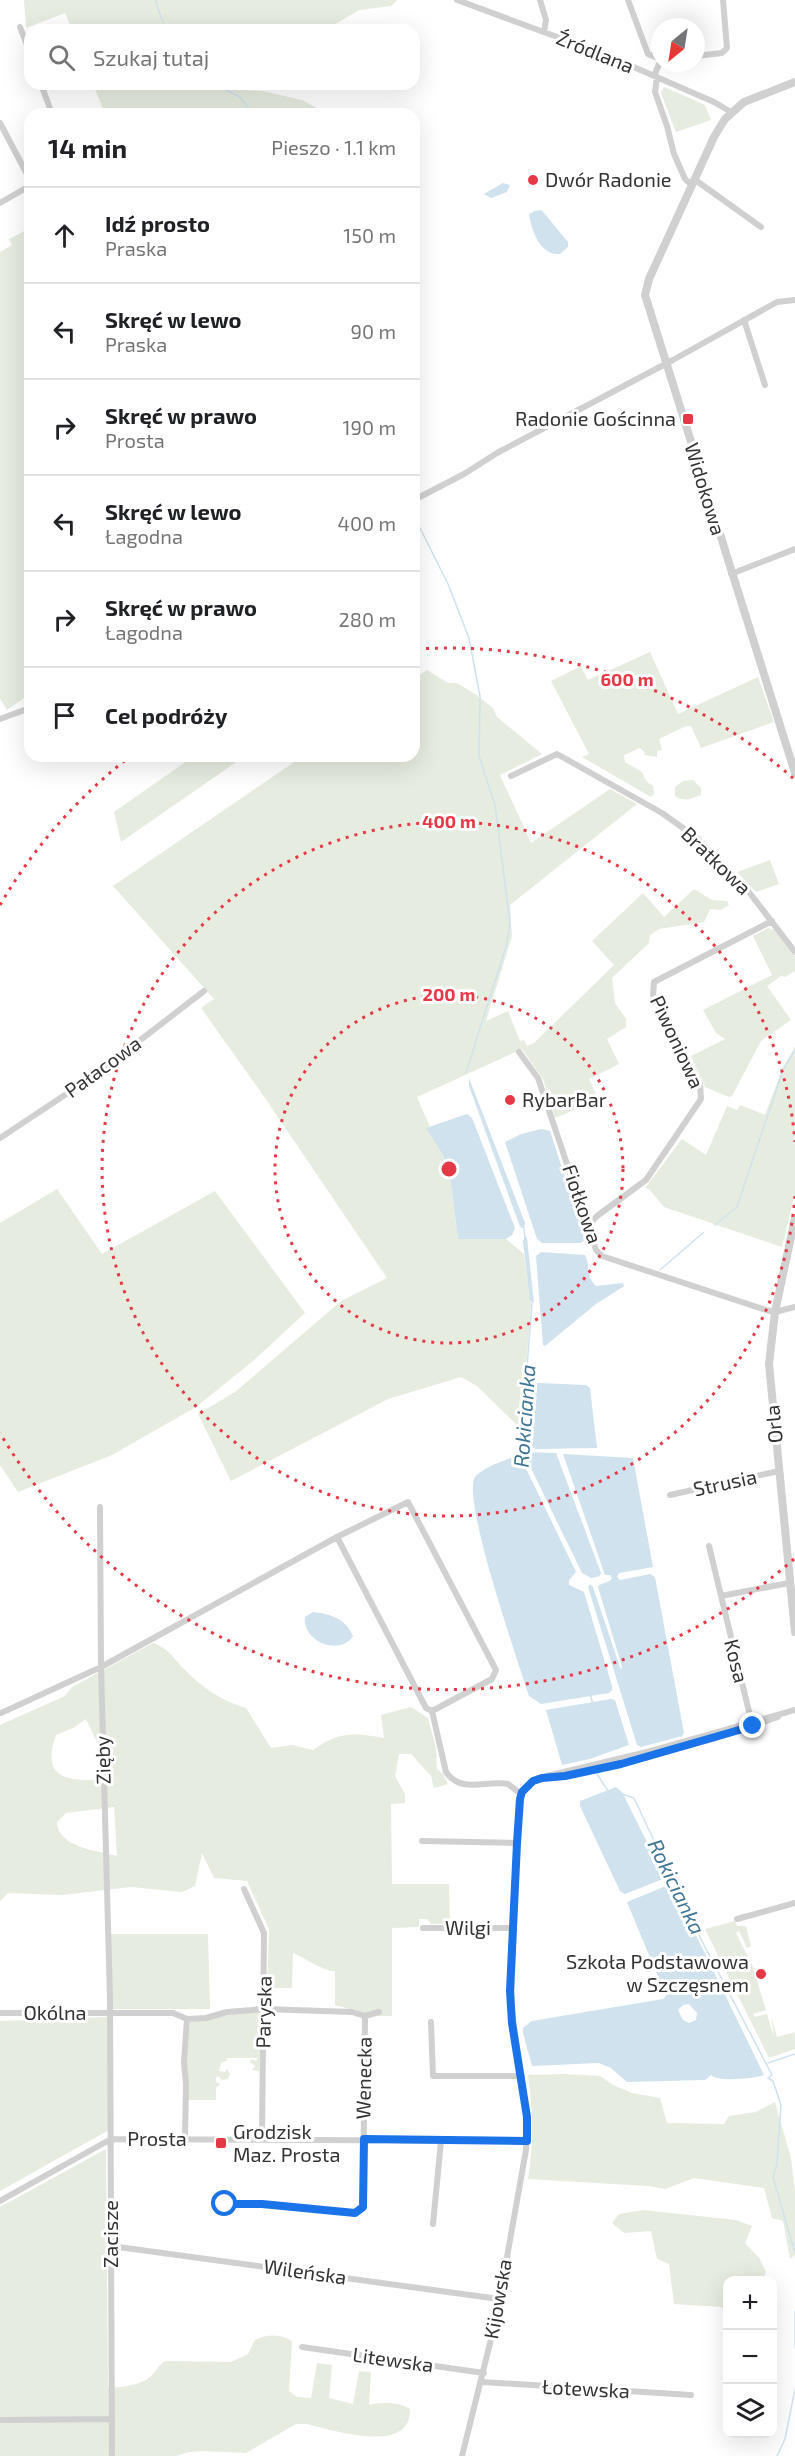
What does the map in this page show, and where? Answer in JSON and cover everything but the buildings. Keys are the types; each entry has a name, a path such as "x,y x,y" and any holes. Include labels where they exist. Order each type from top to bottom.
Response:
{"street":[{"name":"Źródlana","path":"457,0 656,76 731,112"},
{"path":"540,0 546,20 544,32"},
{"path":"628,0 648,54 651,56"},
{"path":"705,55 722,53 727,48 723,0"},
{"path":"20,27 24,37"},
{"path":"657,72 655,92 674,154 686,181 693,182 761,227"},
{"name":"Widokowa","path":"795,82 744,102 731,112 714,137 646,289 647,305 795,773"},
{"path":"43,90 50,108"},
{"path":"0,123 24,169"},
{"path":"0,203 24,188"},
{"path":"420,497 464,474 496,453 777,302 795,300"},
{"path":"744,320 765,385"},
{"path":"731,574 795,549"},
{"path":"0,719 24,710"},
{"name":"Bratkowa","path":"511,776 557,754 662,813 697,838 749,892 795,952"},
{"name":"Piwoniowa","path":"588,1226 597,1216 646,1180 701,1100 702,1087 653,995 654,982 772,921"},
{"name":"Pałacowa","path":"0,1138 95,1075 204,992"},
{"name":"Fiołkowa","path":"519,1052 541,1086 596,1250 602,1256 775,1312"},
{"name":"Orla","path":"795,1218 792,1245 770,1340 769,1364 789,1583 793,1591 795,1632"},
{"path":"775,1312 795,1307"},
{"name":"Strusia","path":"670,1495 779,1471"},
{"path":"1,1713 101,1667 337,1537 408,1502 496,1670 492,1679 432,1711"},
{"name":"Zięby","path":"100,1507 101,1667 110,2013"},
{"path":"337,1537 426,1708 432,1711"},
{"name":"Kosa","path":"709,1546 752,1723"},
{"path":"721,1596 789,1583"},
{"path":"432,1711 446,1772 450,1778 461,1785 508,1784 521,1794 529,1783 542,1778 651,1751 795,1710"},
{"name":"Kijowska","path":"462,2456 484,2373 527,2141 527,2117 511,2006 521,1794"},
{"path":"422,1841 517,1843"},
{"name":"Paryska","path":"244,1889 264,1933 262,2139"},
{"path":"737,1919 795,1903"},
{"name":"Wilgi","path":"423,1928 513,1928"},
{"name":"Okólna","path":"0,2013 173,2013 186,2019 264,2009 352,2012 365,2016"},
{"path":"365,2016 378,2012"},
{"name":"Zacisze","path":"110,2013 112,2456"},
{"name":"Wenecka","path":"225,2204 262,2204 355,2213 363,2207 365,2016"},
{"path":"185,2139 186,2019"},
{"path":"430,2022 433,2076 522,2076"},
{"path":"0,2201 111,2139"},
{"name":"Prosta","path":"111,2139 527,2141"},
{"path":"434,2224 441,2141"},
{"name":"Wileńska","path":"111,2246 499,2299"},
{"name":"Litewska","path":"302,2348 484,2373"},
{"name":"Łotewska","path":"482,2382 691,2395"},
{"path":"0,2420 112,2420"}],"shaded area":[{"path":"24,0 397,0 391,6 359,10 336,24 70,24 65,13 36,24 26,24"},
{"path":"664,87 705,105 711,120 676,132 661,93"},
{"path":"95,90 262,91 302,100 316,108 103,108"},
{"path":"24,231 24,698 7,710 0,699 0,252 12,245 9,239"},
{"path":"650,652 678,714 758,677 774,722 701,748 691,726 686,726 659,739 662,750 657,751 657,757 644,755 645,753 640,748 624,755 625,762 642,772 646,781 653,786 654,794 651,797 582,757 589,754 551,681 581,666 588,680"},
{"path":"427,670 448,683 457,683 475,694 493,708 497,717 542,754 500,775 531,843 610,789 637,804 510,905 512,936 486,1021 508,1011 520,1041 524,1040 527,1046 534,1043 614,965 592,941 643,893 664,917 694,889 712,900 727,901 729,905 721,910 710,909 704,922 659,929 650,935 649,943 612,978 615,1003 626,1019 626,1027 607,1039 619,1064 589,1079 599,1100 555,1118 543,1079 522,1049 417,1097 430,1127 427,1128 443,1155 450,1177 458,1239 506,1239 524,1254 531,1305 521,1429 477,1386 461,1377 388,1399 231,1481 198,1414 235,1392 341,1301 387,1278 201,1008 214,999 113,886 294,762 420,762 420,675"},
{"path":"185,762 236,762 121,842 114,812"},
{"path":"693,780 701,788 701,795 685,800 675,796 675,787 683,781"},
{"path":"770,860 779,884 756,892 737,872"},
{"path":"768,928 775,930 795,957 795,971 785,977 781,976 767,986 791,1020 761,1041 732,1096 729,1097 705,1087 691,1056 725,1039 716,1033 703,1010 772,975 753,936"},
{"path":"795,1047 795,1193 782,1247 664,1207 649,1189 645,1188 682,1139 706,1155 727,1106 737,1110 740,1105 765,1115 782,1069"},
{"path":"57,1189 102,1254 215,1191 305,1313 253,1361 196,1407 112,1455 18,1492 0,1465 0,1223"},
{"path":"153,1643 167,1651 205,1688 229,1702 246,1708 271,1748 292,1745 313,1750 331,1739 347,1735 384,1738 381,1715 411,1707 428,1718 436,1748 437,1769 443,1774 448,1784 434,1788 431,1776 411,1754 399,1754 395,1776 405,1794 405,1803 391,1804 392,1884 449,1884 450,1924 431,1924 427,1919 419,1919 419,1927 392,1928 392,2016 376,2016 335,2005 335,1971 320,1967 293,1953 292,1988 267,1988 269,1929 247,1881 214,1878 202,1853 195,1886 182,1892 131,1887 62,1895 8,1893 0,1901 0,1725 65,1696 72,1687","holes":["86,1719 111,1771 111,1780 74,1779 57,1771 52,1763 56,1735 73,1728","114,1807 117,1856 90,1850 71,1842 59,1830 57,1822 66,1813"]},
{"path":"735,1921 737,1926 746,1926 751,1946 747,1948 739,1931 736,1933 753,1967 766,2010 753,2014 754,2017 767,2014 774,2038 771,2016 777,2037 795,2032 795,2049 769,2058 705,1929"},
{"path":"110,1934 208,1934 210,2009 111,2009"},
{"path":"256,2010 261,2017 259,2074 258,2071 252,2070 255,2066 250,2062 251,2059 256,2061 258,2058 225,2058 228,2060 221,2063 219,2071 225,2072 227,2069 230,2074 228,2079 222,2080 218,2076 216,2078 216,2082 220,2084 216,2088 216,2100 188,2100 186,2068 190,2022"},
{"path":"108,2017 109,2130 0,2191 0,2021"},
{"path":"528,2075 600,2076 613,2085 632,2093 660,2098 667,2123 724,2124 729,2116 756,2112 775,2102 791,2158 795,2193 795,2255 790,2259 783,2221 772,2218 764,2188 694,2178 665,2189 528,2179 532,2127"},
{"path":"106,2149 108,2388 130,2386 141,2382 150,2377 166,2361 231,2362 248,2354 255,2340 278,2336 292,2341 289,2391 297,2397 311,2398 317,2363 332,2365 329,2398 353,2404 359,2371 371,2372 369,2405 390,2403 406,2407 410,2409 407,2423 398,2432 384,2436 351,2434 307,2424 296,2424 246,2453 202,2451 176,2456 0,2456 0,2207"},
{"path":"643,2210 736,2220 752,2226 745,2243 760,2259 766,2272 764,2276 723,2276 723,2308 674,2304 669,2264 657,2259 651,2231 624,2233 612,2223 619,2214"}],"water":[{"path":"503,183 510,185 507,192 491,198 484,194"},
{"path":"541,210 568,242 568,247 560,254 547,251 538,240 529,214"},
{"path":"469,1078 525,1223 524,1228 521,1228 519,1224 469,1086"},
{"path":"467,1114 472,1118 515,1228 512,1235 506,1239 458,1239 450,1177 443,1155 426,1128"},
{"path":"541,1129 550,1131 585,1239 581,1243 542,1243 537,1239 505,1142 521,1134"},
{"path":"525,1236 534,1303 530,1301 523,1241"},
{"path":"541,1252 585,1255 590,1278 596,1286 623,1283 624,1286 596,1304 545,1346 543,1345 536,1256"},
{"path":"538,1383 586,1385 590,1388 597,1448 536,1449 532,1447 533,1387"},
{"path":"527,1452 556,1453 601,1573 600,1576 591,1578 582,1573 527,1460"},
{"path":"563,1454 633,1458 653,1567 619,1573 617,1577 620,1580 650,1574 655,1577 684,1733 682,1736 641,1747 637,1745 588,1587 590,1584 593,1587 621,1670 598,1587 612,1578 610,1575 605,1575"},
{"path":"520,1456 576,1572 569,1580 569,1585 584,1592 612,1686 609,1693 541,1704 529,1696 492,1579 476,1515 473,1491 475,1477 483,1470"},
{"path":"313,1612 326,1614 342,1621 353,1636 347,1642 331,1646 315,1639 309,1633 305,1617"},
{"path":"615,1700 629,1745 590,1759 562,1765 546,1710"},
{"path":"616,1787 622,1792 664,1876 663,1879 625,1894 620,1891 580,1806 580,1801"},
{"path":"666,1886 674,1890 764,2075 744,2079 721,2079 711,2075 705,2080 627,2082 611,2068 599,2063 532,2066 523,2028 532,2021 663,1999 666,1996 627,1902","holes":["689,2004 697,2013 696,2020 689,2023 683,2020 678,2010 683,2005"]}],"waterway":[{"name":"Rokicianka","path":"155,0 164,24"},
{"name":"Rokicianka","path":"226,90 240,97 248,108"},
{"name":"Rokicianka","path":"420,528 448,584 469,638 480,696 479,756 495,805 510,923 506,947 466,1072"},
{"path":"715,1225 737,1207 783,1070 795,1050"},
{"name":"Rokicianka","path":"524,1228 525,1238"},
{"path":"660,1270 704,1232"},
{"name":"Rokicianka","path":"520,1456 532,1303"},
{"name":"Rokicianka","path":"590,1694 593,1704"},
{"name":"Rokicianka","path":"597,1774 608,1791"},
{"name":"Rokicianka","path":"622,1794 634,1798 691,1920 772,2075 768,2078 773,2081 781,2105 777,2164 773,2177 795,2253"},
{"path":"768,2063 795,2054"},
{"name":"Rokicianka","path":"795,2311 795,2348"},
{"name":"Rokicianka","path":"777,2456 785,2439 795,2389"}],"place":[{"name":"Dwór Radonie","path":"533,180"},
{"name":"Radonie Gościnna","path":"688,419"},
{"name":"RybarBar","path":"510,1100"},
{"name":"Szkoła Podstawowa w Szczęsnem","path":"761,1974"},
{"name":"Grodzisk Maz. Prosta","path":"221,2143"}],"route":[{"path":"225,2204 262,2204 355,2213 363,2207 364,2139 527,2141 527,2117 512,2023 510,1991 517,1843 522,1792 533,1781 542,1778 565,1776 621,1764 753,1726"}]}
